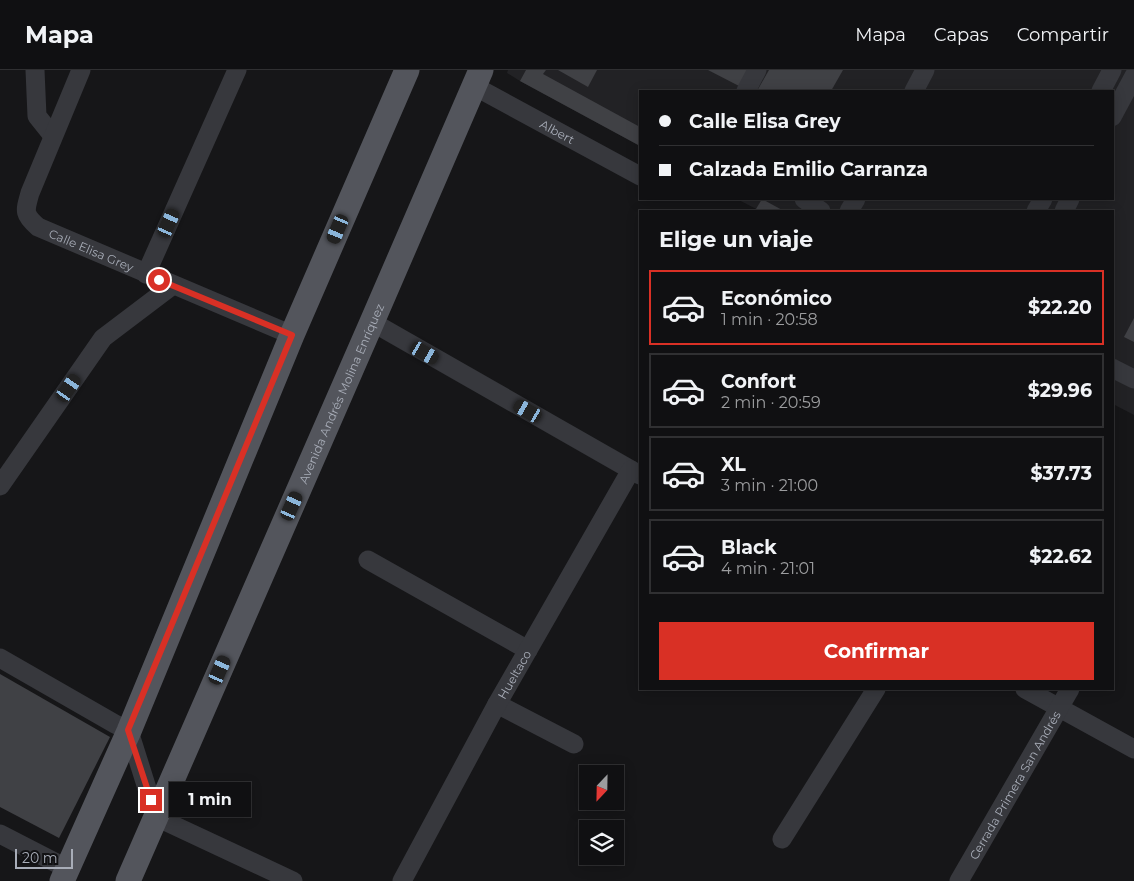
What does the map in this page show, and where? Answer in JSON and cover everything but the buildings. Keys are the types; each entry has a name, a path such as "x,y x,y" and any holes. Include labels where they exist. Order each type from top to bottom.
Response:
{"main road":[{"path":"65,875 128,730 292,335 407,70"},
{"name":"Avenida Andrés Molina Enríquez","path":"128,881 478,78"}],"street":[{"path":"31,72 37,116 53,136 81,70"},
{"path":"146,274 237,70"},
{"path":"747,90 757,70"},
{"path":"915,90 925,70"},
{"path":"1102,90 1112,70"},
{"path":"1114,113 1134,76"},
{"name":"Albert","path":"478,78 639,175"},
{"name":"Calle Elisa Grey","path":"53,136 30,193 26,207 28,219 38,227 292,335"},
{"path":"805,200 820,210"},
{"path":"0,486 103,338 173,285"},
{"path":"372,322 635,472"},
{"path":"1114,369 1134,379"},
{"name":"Hueltaco","path":"402,881 497,704 635,472"},
{"path":"368,560 528,650"},
{"path":"0,658 128,730 156,817 293,881"},
{"path":"782,839 875,690"},
{"path":"1027,690 1134,749"},
{"name":"Cerrada Primera San Andrés","path":"959,881 1069,690"},
{"path":"497,704 574,744"},
{"path":"0,834 65,875"}],"shaded area":[{"path":"508,70 1134,70 1134,415 1114,405 1114,210 758,210 739,200 1114,200 1114,90 639,90 639,145 507,73"}],"route":[{"path":"151,800 128,730 292,335 159,280"}]}
